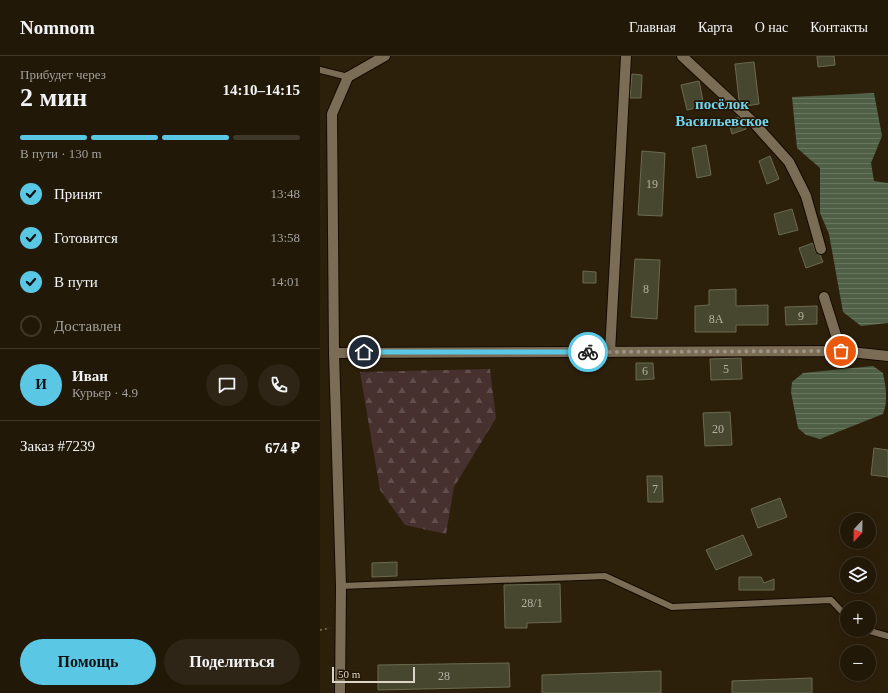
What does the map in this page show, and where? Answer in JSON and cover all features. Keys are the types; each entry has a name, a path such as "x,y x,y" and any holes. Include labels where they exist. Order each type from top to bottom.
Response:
{"street":[{"path":"340,693 341,586 334,353 332,114 348,77 385,56"},
{"path":"610,352 626,56"},
{"path":"682,56 753,122 789,162 806,196 821,249"},
{"path":"824,298 841,351"},
{"path":"334,353 841,351 888,356"}],"lane":[{"path":"320,70 348,77"},
{"path":"341,586 605,576 672,607 831,600 840,610"},
{"path":"876,633 888,636"}],"green space":[{"path":"490,369 496,418 454,487 446,534 405,525 380,490 360,372"}],"shaded area":[{"path":"874,93 882,136 871,163 874,181 888,183 888,323 861,326 843,312 829,234 820,213 820,168 797,148 792,97"},
{"path":"873,366 883,373 886,404 883,414 820,439 806,435 798,428 791,392 792,382 803,373"}],"building":[{"path":"817,56 834,56 835,65 818,67"},
{"path":"754,62 759,104 745,106 739,100 735,64"},
{"path":"632,74 642,75 641,98 630,98"},
{"path":"699,81 704,106 687,110 681,85"},
{"path":"738,117 744,122 746,129 732,134 728,120"},
{"path":"706,145 711,175 697,178 692,148"},
{"path":"642,151 665,153 662,216 638,215"},
{"path":"770,156 779,179 767,184 759,161"},
{"path":"792,209 798,230 779,235 774,214"},
{"path":"813,243 815,251 820,255 823,262 806,268 799,248"},
{"path":"635,259 660,260 657,319 631,317"},
{"path":"583,271 596,272 596,283 583,283"},
{"path":"736,289 736,306 768,305 768,325 736,325 736,332 695,332 695,306 709,305 709,290"},
{"path":"817,306 817,324 786,325 785,307"},
{"path":"741,358 742,379 711,380 710,359"},
{"path":"636,363 653,363 654,379 636,380"},
{"path":"730,412 732,445 705,446 703,413"},
{"path":"874,448 888,450 888,477 871,475"},
{"path":"647,476 662,476 663,502 648,502"},
{"path":"780,498 787,517 758,528 751,509"},
{"path":"743,535 752,555 716,570 706,550"},
{"path":"397,562 397,576 372,577 372,563"},
{"path":"739,577 761,577 764,583 774,579 774,590 739,590"},
{"path":"560,584 561,622 527,623 527,628 505,628 504,585"},
{"path":"509,663 510,687 378,690 378,665"},
{"path":"661,671 661,693 542,693 542,675"},
{"path":"812,678 812,693 732,693 732,681"}],"way so far":[{"path":"588,352 841,351"}],"district":[{"name":"посёлок Васильевское","path":"722,112"}],"route":[{"path":"364,352 588,352"}]}
